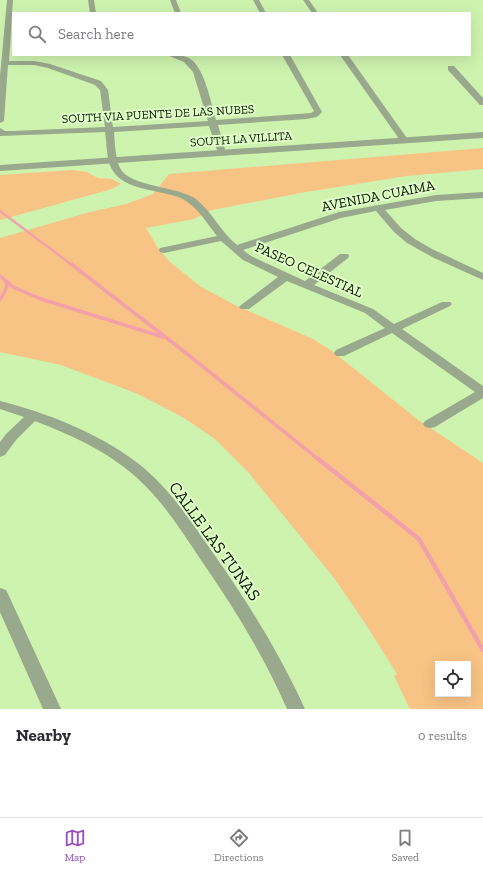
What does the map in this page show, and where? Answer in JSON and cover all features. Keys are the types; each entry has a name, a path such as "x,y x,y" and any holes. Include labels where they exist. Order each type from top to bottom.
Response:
{"street":[{"path":"0,121 10,0"},
{"path":"91,0 93,12"},
{"path":"173,0 178,12"},
{"path":"256,0 262,12"},
{"path":"306,0 314,12"},
{"path":"174,56 187,60 197,71 222,153"},
{"name":"SOUTH VIA PUENTE DE LAS NUBES","path":"2,132 109,130 314,115 318,112 287,56"},
{"path":"345,56 405,141"},
{"path":"5,63 34,63 50,66 98,83 104,90 113,160"},
{"path":"451,68 483,103"},
{"name":"SOUTH LA VILLITA","path":"0,168 483,135"},
{"name":"PASEO CELESTIAL","path":"113,160 117,171 126,179 142,185 182,195 192,201 202,210 223,238 247,258 286,277 369,312 395,328 483,392"},
{"name":"AVENIDA CUAIMA","path":"235,249 340,215 436,198 483,195"},
{"path":"378,208 409,240 424,250 483,277"},
{"path":"164,250 223,238"},
{"path":"307,285 344,256"},
{"path":"245,307 286,277"},
{"path":"340,353 446,304"},
{"path":"430,424 483,392"},
{"name":"CALLE LAS TUNAS","path":"0,405 33,416 87,438 109,450 150,482 165,499 208,558 254,626 272,658 296,709"},
{"path":"0,452 11,437 33,416"},
{"path":"0,594 52,709"}],"shaded area":[{"path":"483,148 483,169 407,176 306,192 212,210 194,219 146,228 158,248 169,261 201,287 235,305 313,339 332,351 417,419 483,463 483,709 410,709 394,676 397,674 365,623 334,578 249,473 215,439 184,418 138,394 61,365 0,352 0,238 90,212 126,204 153,194 169,174"},
{"path":"73,170 87,172 98,178 112,179 121,184 112,189 0,220 0,175"}],"waterway":[{"path":"0,211 72,265"},
{"path":"71,264 186,353 318,459"},
{"path":"0,276 6,281"},
{"path":"0,300 7,287 6,281"},
{"path":"6,281 13,287 41,299 163,337"},
{"path":"317,458 419,539 483,650"}]}
